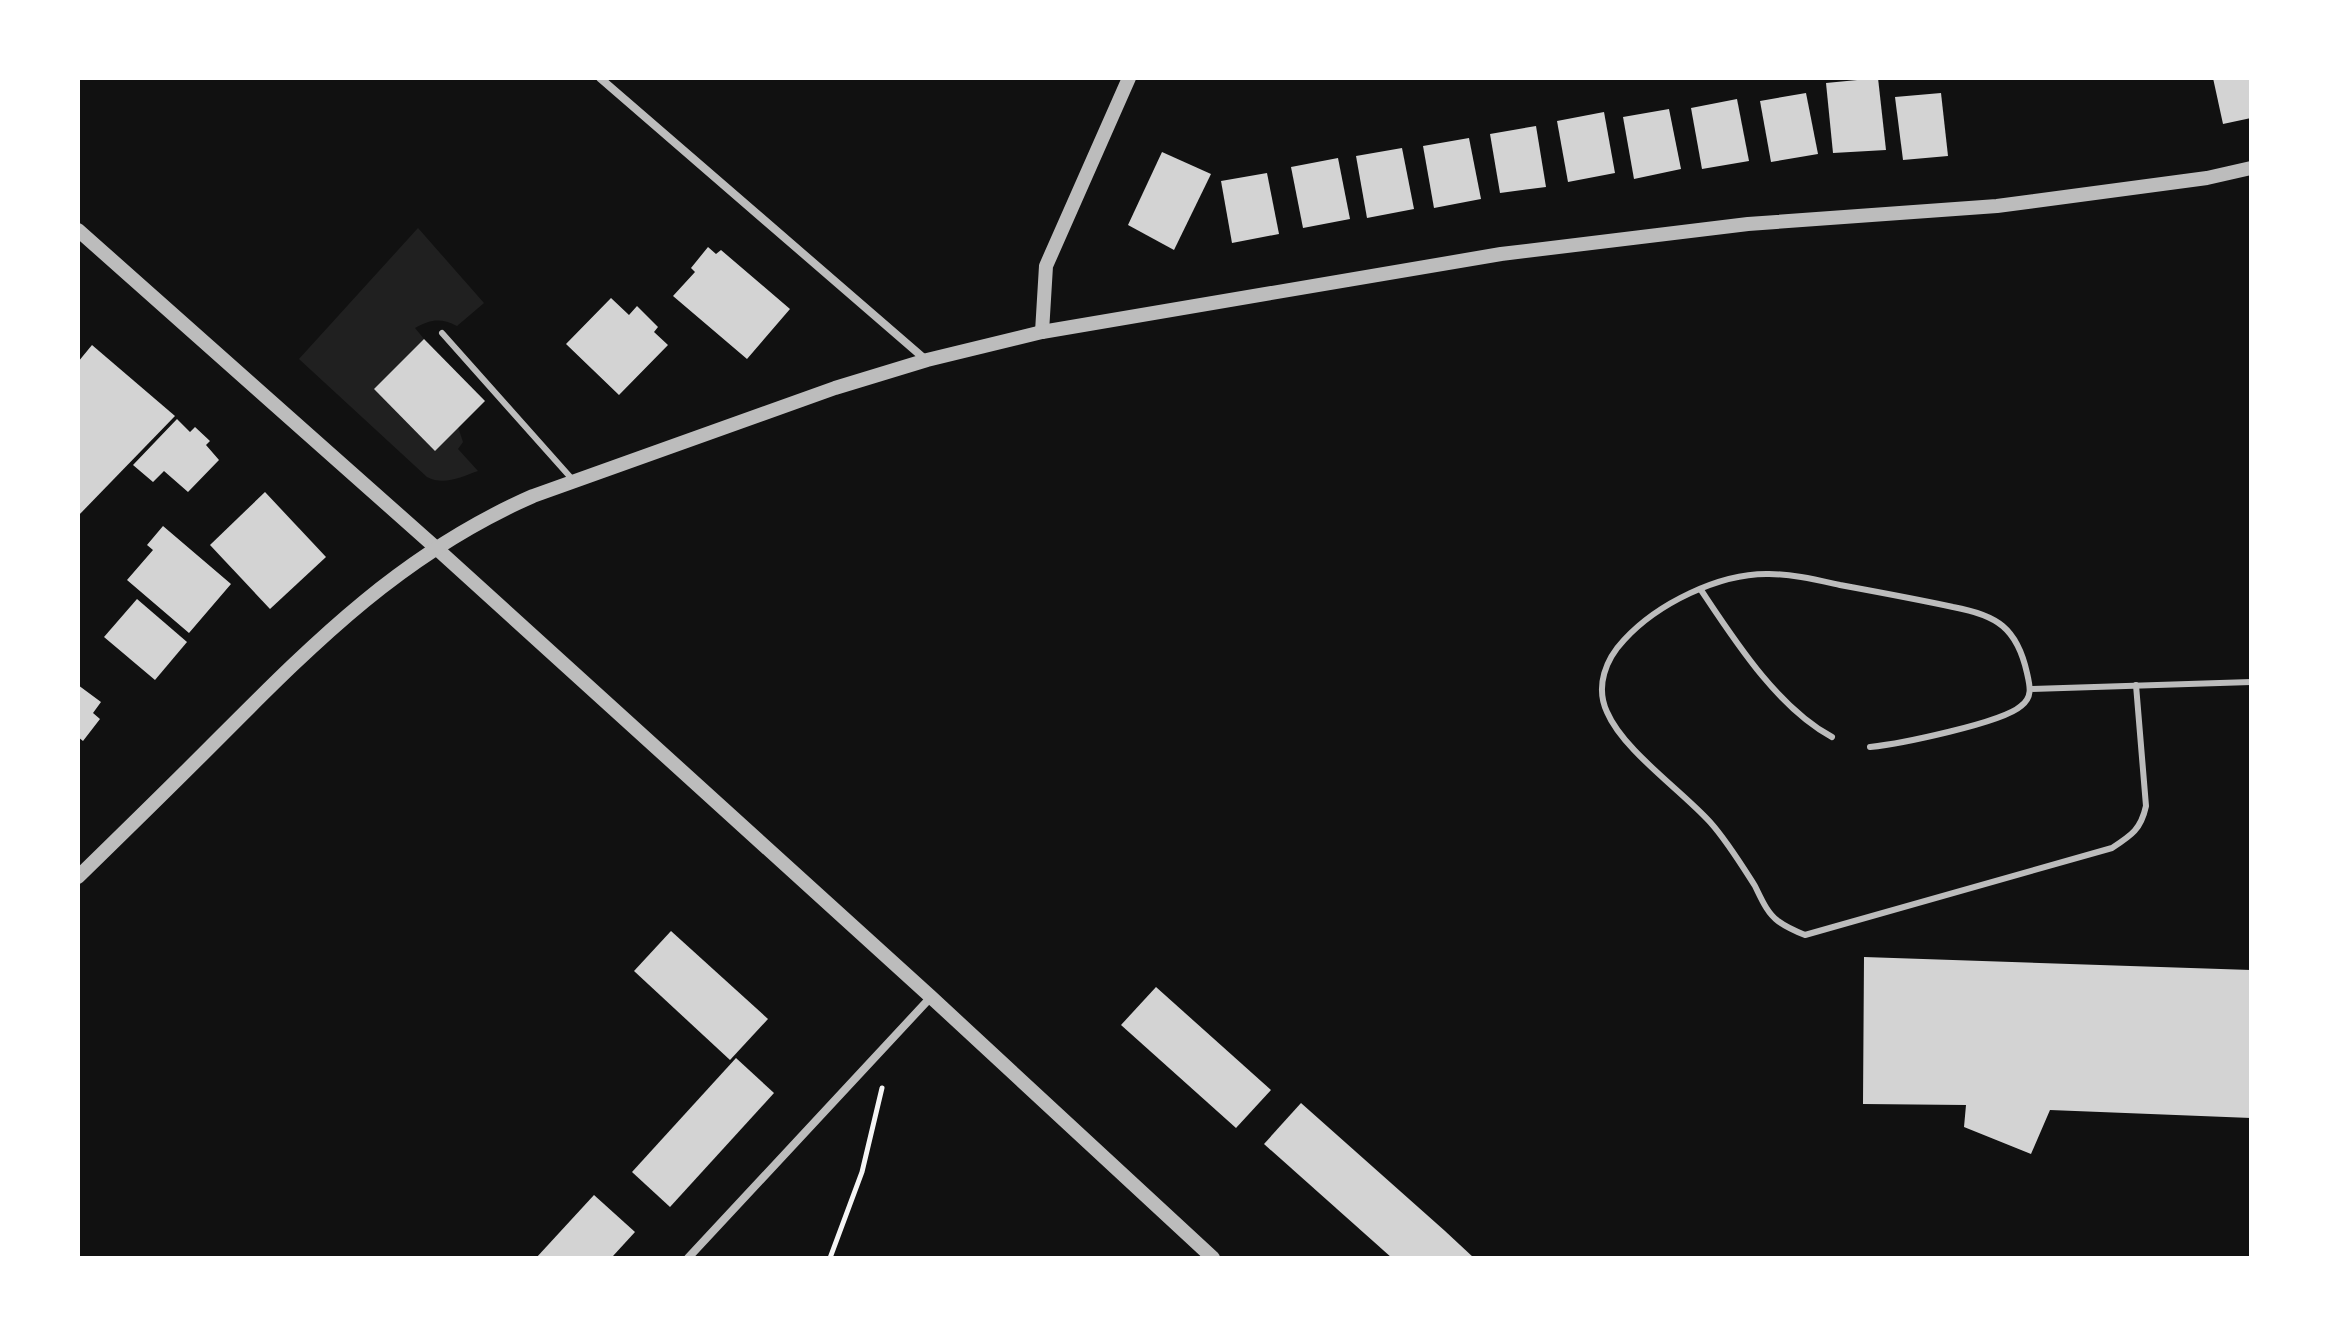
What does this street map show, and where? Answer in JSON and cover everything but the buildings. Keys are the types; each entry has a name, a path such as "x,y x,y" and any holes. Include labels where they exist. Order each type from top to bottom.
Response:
{"street":[{"path":"600,78 927,360"},
{"path":"1042,332 1046,266 1129,78"},
{"path":"78,877 292,663 342,619 435,547 499,511 574,481 835,388 927,360 1042,332 1501,254 1748,224 1997,206 2207,178 2251,168"},
{"path":"78,230 435,547 931,997 1213,1258"},
{"path":"688,1258 931,997"}],"lane":[{"path":"442,333 574,481"},
{"path":"1870,747 1890,745 2002,717 2023,705 2030,689 2020,648 2012,634 1980,612 1769,574 1738,577 1657,611 1635,628 1613,652 1604,672 1601,692 1607,712 1623,737 1709,821 1775,919 1805,935 2112,848 2125,840 2142,825 2146,806 2136,685"},
{"path":"1701,590 1738,646 1796,712 1832,737"},
{"path":"2030,689 2251,682"}],"path":[{"path":"830,1258 862,1172 894,1037"}],"shaded area":[{"path":"418,228 484,303 457,326 436,321 415,328 424,339 374,389 435,450 458,427 463,442 458,449 478,471 446,481 427,477 299,359"}]}
